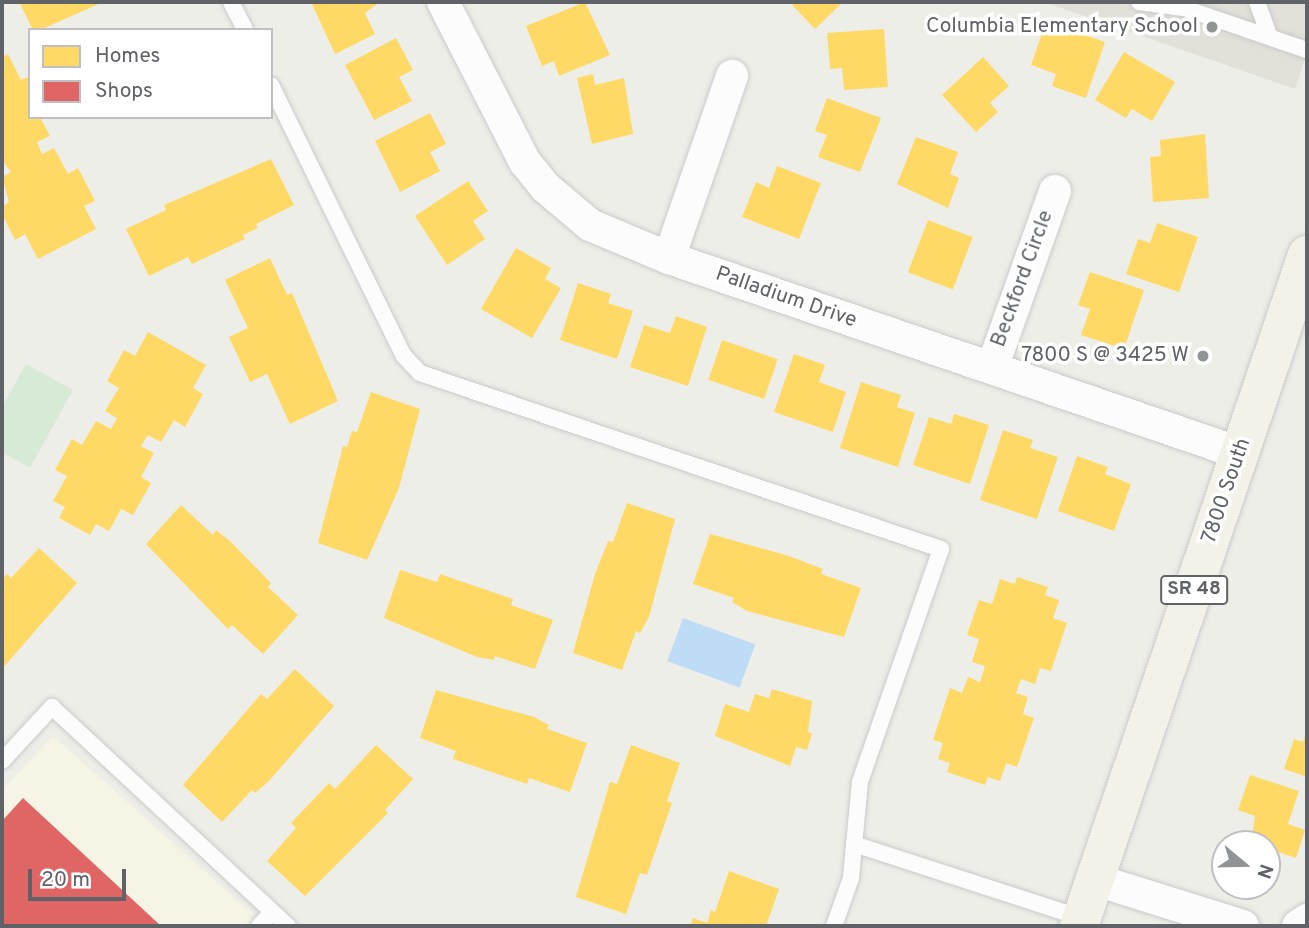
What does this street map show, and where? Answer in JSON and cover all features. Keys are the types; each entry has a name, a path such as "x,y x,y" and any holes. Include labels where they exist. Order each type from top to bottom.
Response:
{"main road":[{"name":"7800 South","path":"1081,922 1307,254"}],"street":[{"name":"Palladium Drive","path":"443,2 509,135 545,187 590,225 668,258 1240,453"},
{"path":"668,258 732,76"},
{"name":"Beckford Circle","path":"992,368 1055,191"},
{"path":"1096,880 1243,926"},
{"path":"1298,926 1307,920"}],"lane":[{"path":"231,2 244,28"},
{"path":"1139,2 1184,8 1307,50"},
{"path":"1257,2 1270,37"},
{"path":"273,89 404,356 420,373 941,548 860,782 850,878 834,926"},
{"path":"2,761 52,707 288,926"},
{"path":"854,844 1081,922"},
{"path":"259,926 272,912"}],"shaded area":[{"name":"Columbia Elementary School","path":"1044,2 1307,2 1307,53 1295,89"},
{"path":"53,736 266,926 2,926 2,790"}],"green space":[{"path":"26,364 73,390 30,468 2,452 2,407"}],"water":[{"path":"683,618 755,644 740,688 667,661"}],"building: Homes":[{"path":"19,2 103,2 44,28 32,28"},
{"path":"311,2 380,2 365,13 375,34 335,54"},
{"path":"585,2 610,55 559,76 554,61 542,66 526,26"},
{"path":"795,2 843,2 815,29 792,5"},
{"path":"1046,22 1105,42 1086,98 1052,86 1056,74 1031,65"},
{"path":"884,29 888,87 844,90 842,68 830,69 827,33"},
{"path":"396,38 413,70 399,77 412,101 374,120 345,65"},
{"path":"1124,52 1175,82 1152,121 1132,109 1126,118 1095,100"},
{"path":"8,54 21,80 28,77 28,119 41,119 50,136 37,142 42,154 54,148 68,174 78,168 95,201 84,206 96,229 38,259 25,234 15,240 2,214 2,207 9,202 2,177 11,172 2,160 2,57"},
{"path":"983,57 1009,86 990,103 998,112 976,132 942,95"},
{"path":"593,74 595,85 624,78 633,134 592,144 577,78"},
{"path":"827,98 881,118 860,172 818,157 827,135 815,131"},
{"path":"430,113 446,144 430,152 440,171 400,192 375,141"},
{"path":"1205,134 1209,198 1153,202 1150,157 1161,156 1160,140"},
{"path":"916,137 958,152 950,174 959,178 948,208 897,184"},
{"path":"271,159 294,205 256,224 258,228 243,235 245,239 192,264 188,257 149,276 126,229 166,210 164,205"},
{"path":"777,166 821,183 799,239 742,217 756,182 769,188"},
{"path":"468,181 488,211 473,221 485,239 447,265 415,216"},
{"path":"928,220 973,237 953,289 908,272"},
{"path":"1157,223 1198,237 1179,292 1126,274 1138,239 1150,243"},
{"path":"516,248 551,268 545,279 561,288 532,338 481,309"},
{"path":"270,258 287,295 292,293 338,401 290,424 267,374 250,382 229,337 248,328 225,280"},
{"path":"1090,272 1144,290 1124,349 1081,335 1090,309 1078,305"},
{"path":"578,283 611,294 608,303 633,311 617,359 560,340"},
{"path":"676,316 707,327 688,386 630,367 644,325 670,333"},
{"path":"148,332 206,365 193,388 203,394 185,427 174,420 161,442 148,435 141,446 154,453 141,477 151,483 133,515 121,509 109,531 96,524 90,535 59,518 65,507 53,501 67,476 55,470 72,439 82,445 96,421 111,429 117,418 105,411 119,388 107,381 124,350 135,356"},
{"path":"722,340 778,359 764,399 708,380"},
{"path":"794,354 825,365 819,382 846,392 833,432 774,412"},
{"path":"861,382 901,395 897,407 915,413 898,467 840,448"},
{"path":"371,392 420,409 399,488 367,560 318,543 343,446 347,447 352,431 357,432"},
{"path":"954,414 989,425 970,484 913,465 929,417 951,424"},
{"path":"1003,430 1033,440 1030,448 1058,457 1037,519 980,500"},
{"path":"1077,456 1108,467 1105,474 1131,484 1114,531 1058,511"},
{"path":"627,503 675,519 649,617 640,633 636,631 622,670 573,653 595,574 608,541 613,542"},
{"path":"181,505 213,535 216,530 230,541 271,583 268,587 298,615 263,654 232,625 228,629 146,544"},
{"path":"710,534 789,556 823,569 821,574 861,588 844,637 747,611 732,602 734,598 693,584"},
{"path":"39,548 77,583 2,669 2,580 7,574 11,578"},
{"path":"400,570 437,582 440,574 513,599 511,605 553,620 535,669 495,656 494,660 477,657 384,618"},
{"path":"1017,577 1048,587 1045,595 1059,600 1053,618 1067,623 1051,671 1040,668 1035,684 1021,679 1016,693 1028,697 1023,714 1034,718 1017,767 1006,763 1000,781 988,777 985,785 947,772 950,763 938,759 943,743 933,740 950,688 962,693 968,677 980,682 985,666 972,662 979,639 967,635 979,600 992,604 1000,579 1015,584"},
{"path":"295,669 334,706 269,781 255,793 252,790 222,822 183,785 261,694 267,699"},
{"path":"772,689 812,701 808,732 812,734 807,750 796,747 790,766 715,736 725,704 749,712 755,694 769,698"},
{"path":"436,690 534,717 549,725 547,729 587,743 570,792 529,778 527,784 453,759 456,751 420,738"},
{"path":"1307,729 1307,777 1284,769 1294,739 1303,742"},
{"path":"376,745 413,779 385,810 388,813 305,896 267,861 296,828 291,823 329,783 335,789"},
{"path":"631,745 680,763 667,801 672,803 647,875 640,873 626,914 576,897 610,782 617,784"},
{"path":"1250,775 1299,791 1288,824 1305,830 1296,858 1281,853 1281,830 1253,830 1255,816 1238,810"},
{"path":"729,871 779,889 766,926 690,926 693,918 707,923 711,910 715,912"}],"building: Shops":[{"path":"23,798 161,926 7,926 2,922 2,821"}],"place":[{"name":"Columbia Elementary School","path":"1212,27"},
{"name":"7800 S @ 3425 W","path":"1203,356"}]}
